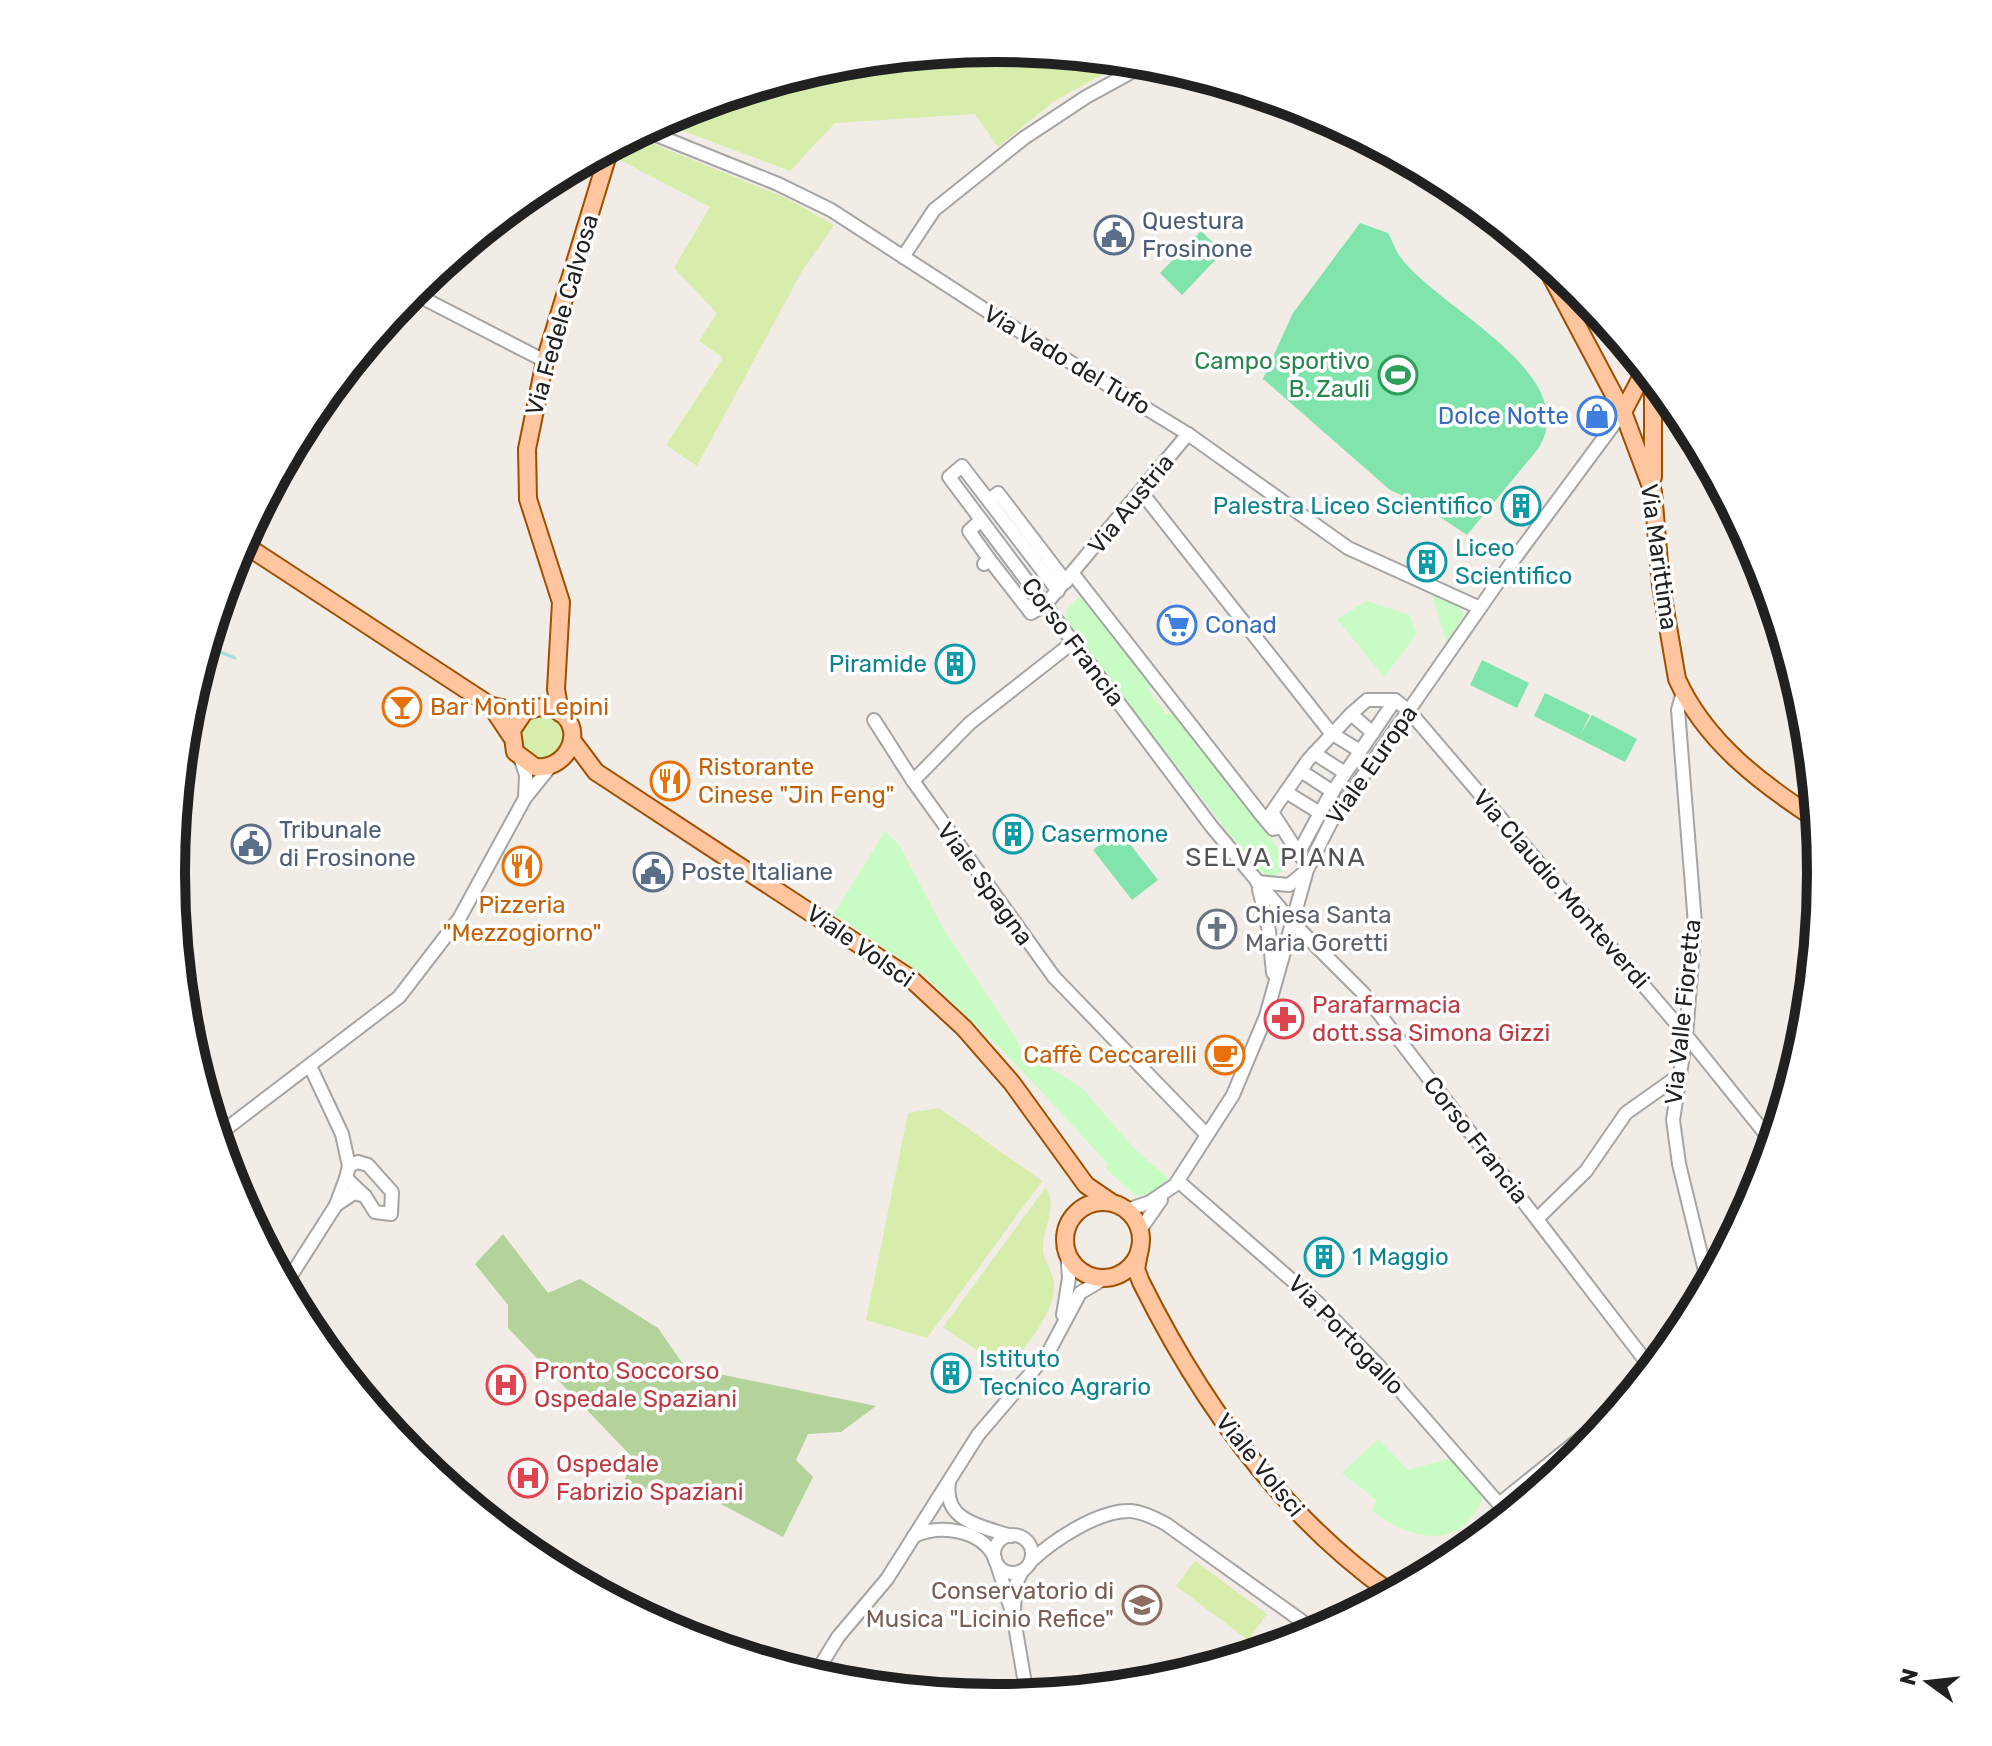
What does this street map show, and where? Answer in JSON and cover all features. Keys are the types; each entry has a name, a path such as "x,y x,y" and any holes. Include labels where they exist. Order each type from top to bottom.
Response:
{"main road":[{"name":"Via Fedele Calvosa","path":"560,713 557,670 561,602 534,521 526,474 532,414 545,361 605,163"},
{"name":"Via Marittima","path":"1558,289 1623,412 1653,492 1661,586 1677,679 1683,692 1720,742 1757,778 1804,811"},
{"path":"1623,412 1640,380"},
{"path":"1653,398 1653,492"},
{"path":"253,550 491,706 511,736"},
{"name":"Via Fedele Calvosa","path":"529,709 548,691 557,670"},
{"path":"491,706 550,707 560,713 569,723 572,740 568,753 554,765 535,767 521,760 512,747 514,724 529,709"},
{"name":"Viale Volsci","path":"572,740 596,772 910,978 964,1028 1051,1132 1074,1170"},
{"name":"Viale Volsci","path":"554,765 596,772"},
{"path":"1074,1170 1095,1193 1119,1206 1140,1230"},
{"path":"1067,1251 1066,1230 1077,1212 1079,1199 1074,1170"},
{"path":"1077,1212 1093,1203 1119,1206"},
{"name":"Viale Volsci","path":"1140,1230 1136,1269 1156,1313 1215,1410 1272,1486 1337,1551 1381,1586"},
{"path":"1111,1277 1132,1265 1140,1248"},
{"name":"Viale Volsci","path":"1067,1251 1081,1271 1131,1283 1156,1313"}],"street":[{"path":"903,257 934,210 1024,138 1086,97 1129,74"},
{"name":"Via Vado del Tufo","path":"659,136 778,184 831,210 1188,434 1348,548 1480,608"},
{"path":"424,299 545,361"},
{"name":"Viale Europa","path":"1165,1194 1178,1181 1246,1070 1273,991 1290,920 1308,867 1331,822 1480,608 1623,412"},
{"name":"Via Austria","path":"1045,605 1142,493 1188,434"},
{"name":"Corso Francia","path":"1066,582 989,500 962,466 949,477 1072,643 1257,882 1364,994 1644,1359"},
{"path":"1142,493 1331,733 1360,751"},
{"path":"981,520 969,531 987,561 1031,613 1045,605"},
{"path":"1066,582 1273,829 1281,827"},
{"path":"913,781 970,723 1072,643"},
{"name":"Via Valle Fioretta","path":"1683,692 1678,710 1695,924 1686,1035 1677,1077 1673,1120 1679,1164 1704,1267"},
{"path":"1273,991 1269,931 1257,882 1289,885 1308,867 1272,812 1314,753 1351,714 1367,700 1395,700"},
{"path":"1298,854 1333,792 1395,700"},
{"name":"Via Claudio Monteverdi","path":"1395,700 1409,711 1686,1035 1764,1133"},
{"path":"1351,714 1373,733"},
{"name":"Viale Spagna","path":"874,720 913,781 1054,977 1207,1135"},
{"path":"1314,753 1345,773"},
{"path":"521,760 526,775 525,798"},
{"path":"226,1129 399,997 459,919 525,798 554,765"},
{"path":"1301,771 1333,792"},
{"path":"1286,792 1320,813"},
{"path":"310,1066 342,1134 392,1192 391,1214 375,1212 348,1172 342,1134"},
{"path":"1538,1218 1586,1171 1626,1113 1677,1077"},
{"path":"292,1274 336,1205 348,1172 358,1162 368,1165"},
{"name":"Via Portogallo","path":"1178,1181 1318,1303 1378,1365 1499,1504 1559,1456"},
{"path":"336,1205 354,1193 365,1196"},
{"path":"1119,1206 1165,1194"},
{"path":"1140,1230 1165,1194"},
{"path":"1061,1326 1069,1278 1067,1251"},
{"path":"821,1664 838,1637 887,1579 951,1476 1003,1404 1048,1353 1084,1287 1111,1277"},
{"path":"951,1476 949,1506 964,1526 986,1544 996,1562 1014,1619"},
{"path":"928,1512 964,1526 1027,1541 1073,1532"},
{"path":"996,1562 1011,1573 1026,1566 1073,1532 1118,1512 1148,1515 1166,1524 1304,1623"},
{"path":"914,1536 964,1526"},
{"path":"996,1562 997,1544 1011,1536"},
{"path":"1025,1683 1014,1619 1015,1586 1032,1551 1027,1541"},
{"path":"1018,1683 1019,1656"}],"green space":[{"path":"996,62 1110,70 1053,102 998,147 975,114 835,123 790,171 676,128 735,105 786,90 890,69"},
{"path":"647,141 786,198 834,225 802,271 697,466 666,445 723,358 699,341 717,313 674,268 710,207 620,160 624,153"},
{"name":"Campo sportivo B. Zauli","path":"1360,223 1388,233 1399,255 1417,275 1500,343 1524,368 1541,394 1547,421 1538,449 1467,535 1419,503 1390,490 1263,379 1293,313"},
{"path":"1201,231 1223,252 1182,295 1160,273"},
{"path":"1431,592 1458,606 1464,614 1447,644"},
{"path":"1079,597 1107,622 1156,686 1148,689 1166,714 1175,713 1285,857 1285,868 1274,877 1259,871 1065,625 1067,609"},
{"path":"1367,601 1410,615 1416,635 1384,677 1337,619"},
{"path":"1482,660 1529,683 1517,708 1470,685"},
{"path":"1545,693 1590,715 1580,735 1592,715 1637,739 1625,762 1534,716"},
{"path":"541,716 556,723 563,738 556,753 541,760 526,753 519,738 526,723"},
{"path":"1119,830 1158,880 1132,900 1093,850"},
{"path":"885,831 900,846 943,928 1024,1051 1083,1089 1133,1147 1169,1179 1157,1193 1136,1196 1106,1169 1108,1164 1012,1060 925,976 834,914"},
{"path":"939,1108 1042,1181 927,1338 866,1320 908,1113"},
{"path":"1046,1187 1051,1202 1043,1248 1054,1290 1039,1328 1005,1370 943,1327"},
{"path":"503,1234 548,1293 580,1279 658,1328 685,1367 876,1406 841,1432 808,1434 796,1460 813,1477 783,1537 689,1487 621,1490 633,1458 508,1328 508,1305 475,1264"},
{"path":"1378,1439 1408,1470 1447,1459 1457,1463 1484,1494 1475,1513 1464,1525 1436,1536 1404,1530 1372,1511 1376,1500 1342,1473"},
{"path":"1195,1561 1267,1614 1248,1640 1176,1586"}],"waterway":[{"path":"217,651 235,658"}],"place":[{"name":"Questura Frosinone","path":"1114,235"},
{"name":"Campo sportivo B. Zauli","path":"1398,375"},
{"name":"Dolce Notte","path":"1597,416"},
{"name":"Palestra Liceo Scientifico","path":"1521,506"},
{"name":"Liceo Scientifico","path":"1427,562"},
{"name":"Conad","path":"1177,625"},
{"name":"Piramide","path":"955,664"},
{"name":"Bar Monti Lepini","path":"402,707"},
{"name":"Ristorante Cinese \"Jin Feng\"","path":"670,781"},
{"name":"Casermone","path":"1013,834"},
{"name":"Tribunale di Frosinone","path":"251,844"},
{"name":"Pizzeria \"Mezzogiorno\"","path":"522,866"},
{"name":"Poste Italiane","path":"653,872"},
{"name":"Chiesa Santa Maria Goretti","path":"1217,929"},
{"name":"Parafarmacia dott.ssa Simona Gizzi","path":"1284,1019"},
{"name":"Caffè Ceccarelli","path":"1225,1055"},
{"name":"1 Maggio","path":"1324,1257"},
{"name":"Istituto Tecnico Agrario","path":"951,1373"},
{"name":"Pronto Soccorso Ospedale Spaziani","path":"506,1385"},
{"name":"Ospedale Fabrizio Spaziani","path":"528,1478"},
{"name":"Conservatorio di Musica \"Licinio Refice\"","path":"1142,1605"}],"district":[{"name":"SELVA PIANA","path":"1276,857"}]}
